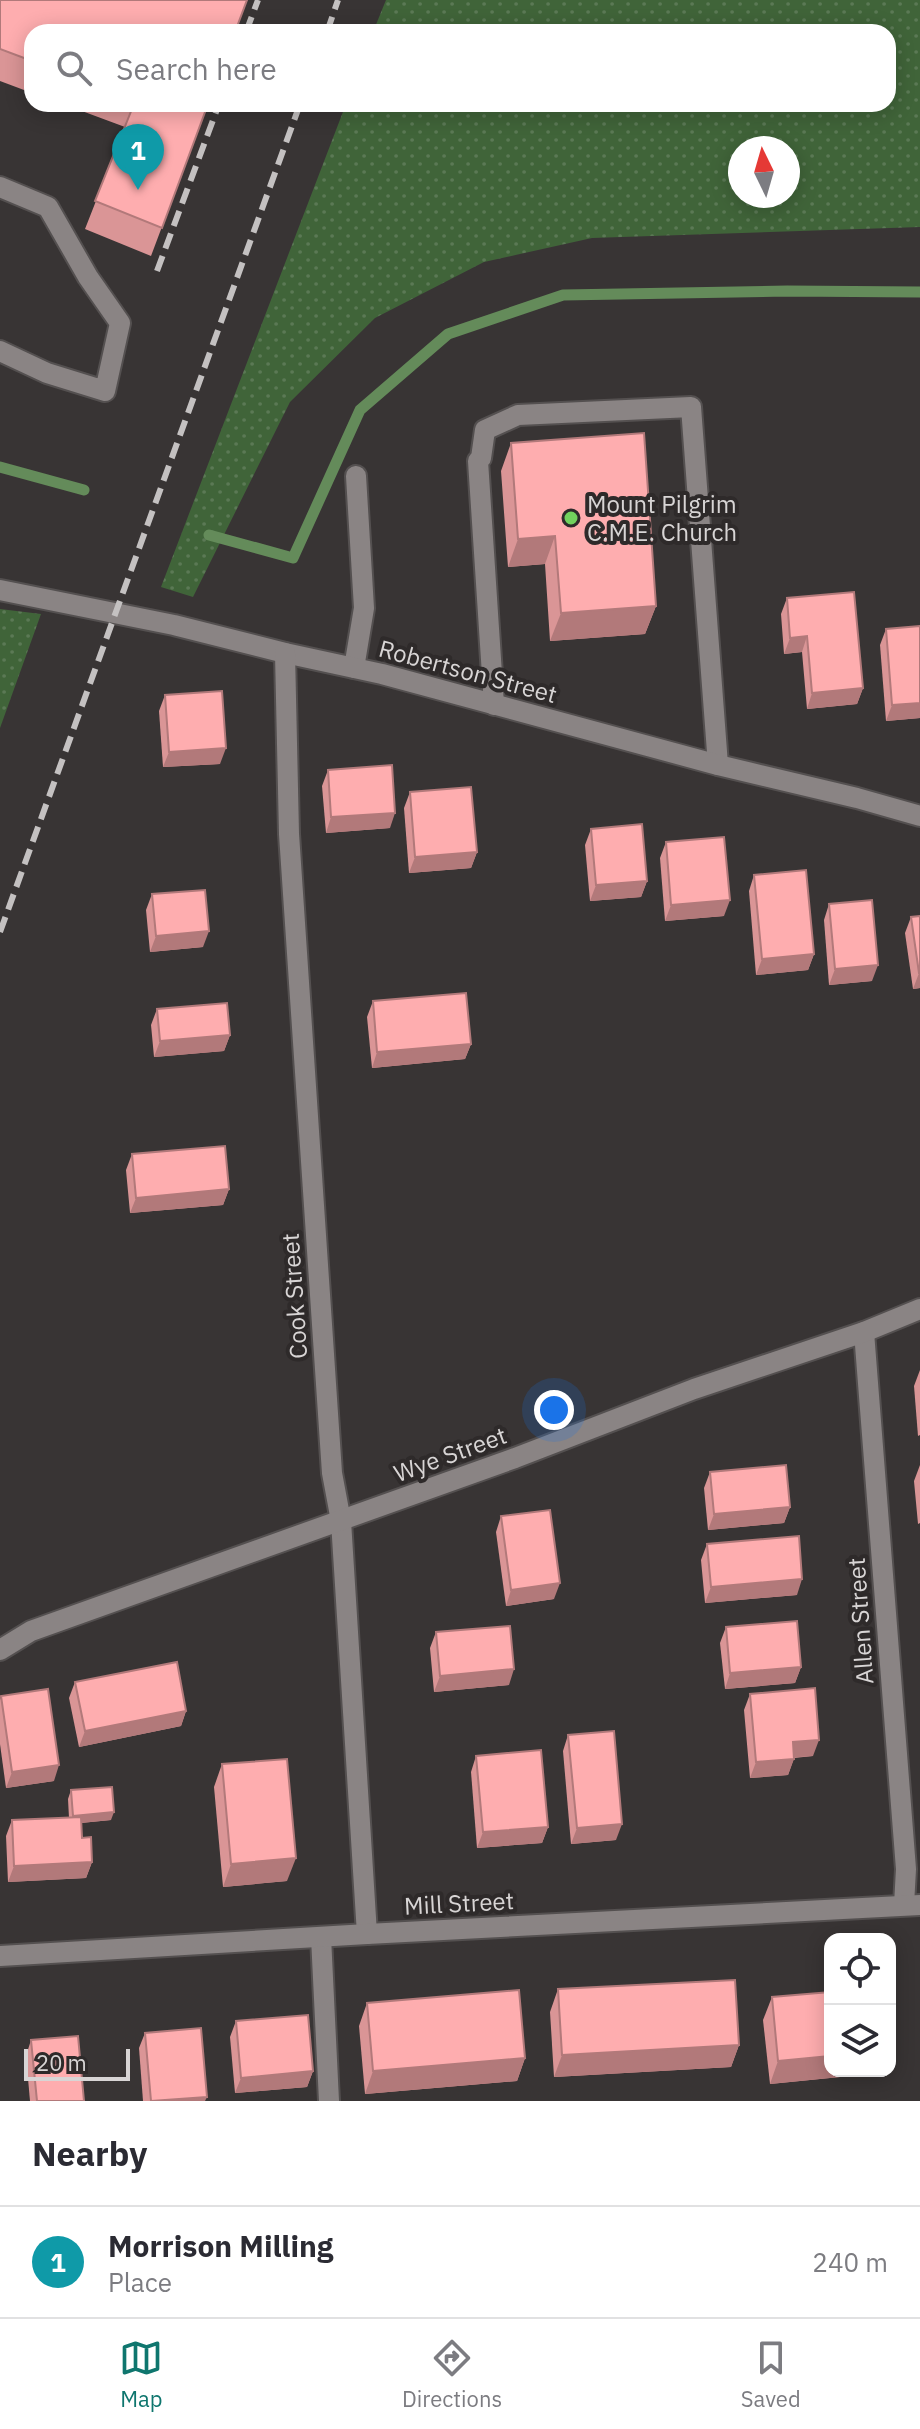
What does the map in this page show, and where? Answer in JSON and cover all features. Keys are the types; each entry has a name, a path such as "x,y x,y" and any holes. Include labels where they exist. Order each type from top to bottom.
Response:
{"street":[{"path":"0,187 48,207 88,277 120,323 105,391 47,373 0,351"},
{"path":"494,705 478,461 485,430 518,415 691,407 718,765"},
{"path":"354,668 364,608 356,476"},
{"name":"Robertson Street","path":"0,590 174,625 354,668 920,816"},
{"name":"Cook Street","path":"285,653 289,834 332,1473 341,1521 367,1934"},
{"name":"Wye Street","path":"0,1650 31,1631 515,1458 694,1389 864,1332 920,1309"},
{"name":"Allen Street","path":"864,1332 906,1869 912,1905"},
{"name":"Mill Street","path":"0,1956 912,1905"},
{"path":"321,1937 329,2101"}],"green space":[{"path":"386,0 920,0 920,227 592,238 484,262 375,318 290,402 193,597 161,587 343,112 896,112 896,24 376,24"},
{"path":"0,609 41,614 0,728"}],"building":[{"path":"0,0 247,0 238,24 24,24 24,58 0,49"},
{"path":"131,112 205,112 162,228 95,201"},
{"name":"Mount Pilgrim C.M.E. Church","path":"644,433 656,606 561,613 555,536 518,539 511,443"},
{"path":"854,592 863,688 812,693 807,636 790,638 787,598"},
{"path":"920,626 920,703 892,705 886,629"},
{"path":"222,691 226,748 169,752 165,695"},
{"path":"392,765 395,813 331,817 328,770"},
{"path":"471,787 477,852 415,857 410,792"},
{"path":"642,824 647,881 596,885 591,829"},
{"path":"724,837 730,900 671,905 666,842"},
{"path":"806,870 814,954 762,959 754,875"},
{"path":"205,890 209,931 156,936 152,894"},
{"path":"872,900 878,965 835,969 829,904"},
{"path":"920,916 920,973 919,973 911,917"},
{"path":"466,993 471,1044 377,1052 373,1001"},
{"path":"227,1003 230,1035 160,1041 157,1009"},
{"path":"225,1146 229,1189 136,1198 132,1154"},
{"path":"786,1465 790,1507 714,1514 710,1472"},
{"path":"550,1510 560,1583 511,1590 501,1516"},
{"path":"799,1536 802,1579 711,1587 707,1544"},
{"path":"797,1621 801,1667 730,1673 726,1627"},
{"path":"510,1626 514,1669 440,1676 436,1632"},
{"path":"177,1662 186,1711 85,1731 75,1682"},
{"path":"815,1688 819,1740 793,1742 794,1759 756,1762 750,1694"},
{"path":"48,1689 59,1765 12,1772 1,1696"},
{"path":"614,1731 622,1824 577,1828 568,1735"},
{"path":"541,1750 548,1827 483,1832 476,1756"},
{"path":"287,1759 296,1858 231,1864 222,1764"},
{"path":"112,1787 114,1812 73,1816 71,1790"},
{"path":"81,1817 82,1838 91,1837 92,1862 14,1866 12,1820"},
{"path":"735,1980 739,2045 562,2055 558,1989"},
{"path":"519,1990 525,2058 373,2071 367,2003"},
{"path":"824,1993 824,2057 778,2061 772,1997"},
{"path":"308,2015 313,2071 241,2078 236,2021"},
{"path":"201,2028 207,2097 151,2101 145,2033"},
{"path":"78,2036 84,2101 37,2101 31,2040"}],"waterway":[{"path":"209,535 293,558 360,410 448,334 563,295 920,292"},
{"path":"0,467 84,490"}],"railway":[{"path":"249,24 258,0"},
{"path":"330,24 338,0"},
{"path":"157,271 216,112"},
{"path":"0,932 297,112"}],"place":[{"name":"Morrison Milling","path":"138,190"},
{"name":"Mount Pilgrim C.M.E. Church","path":"571,518"}]}
